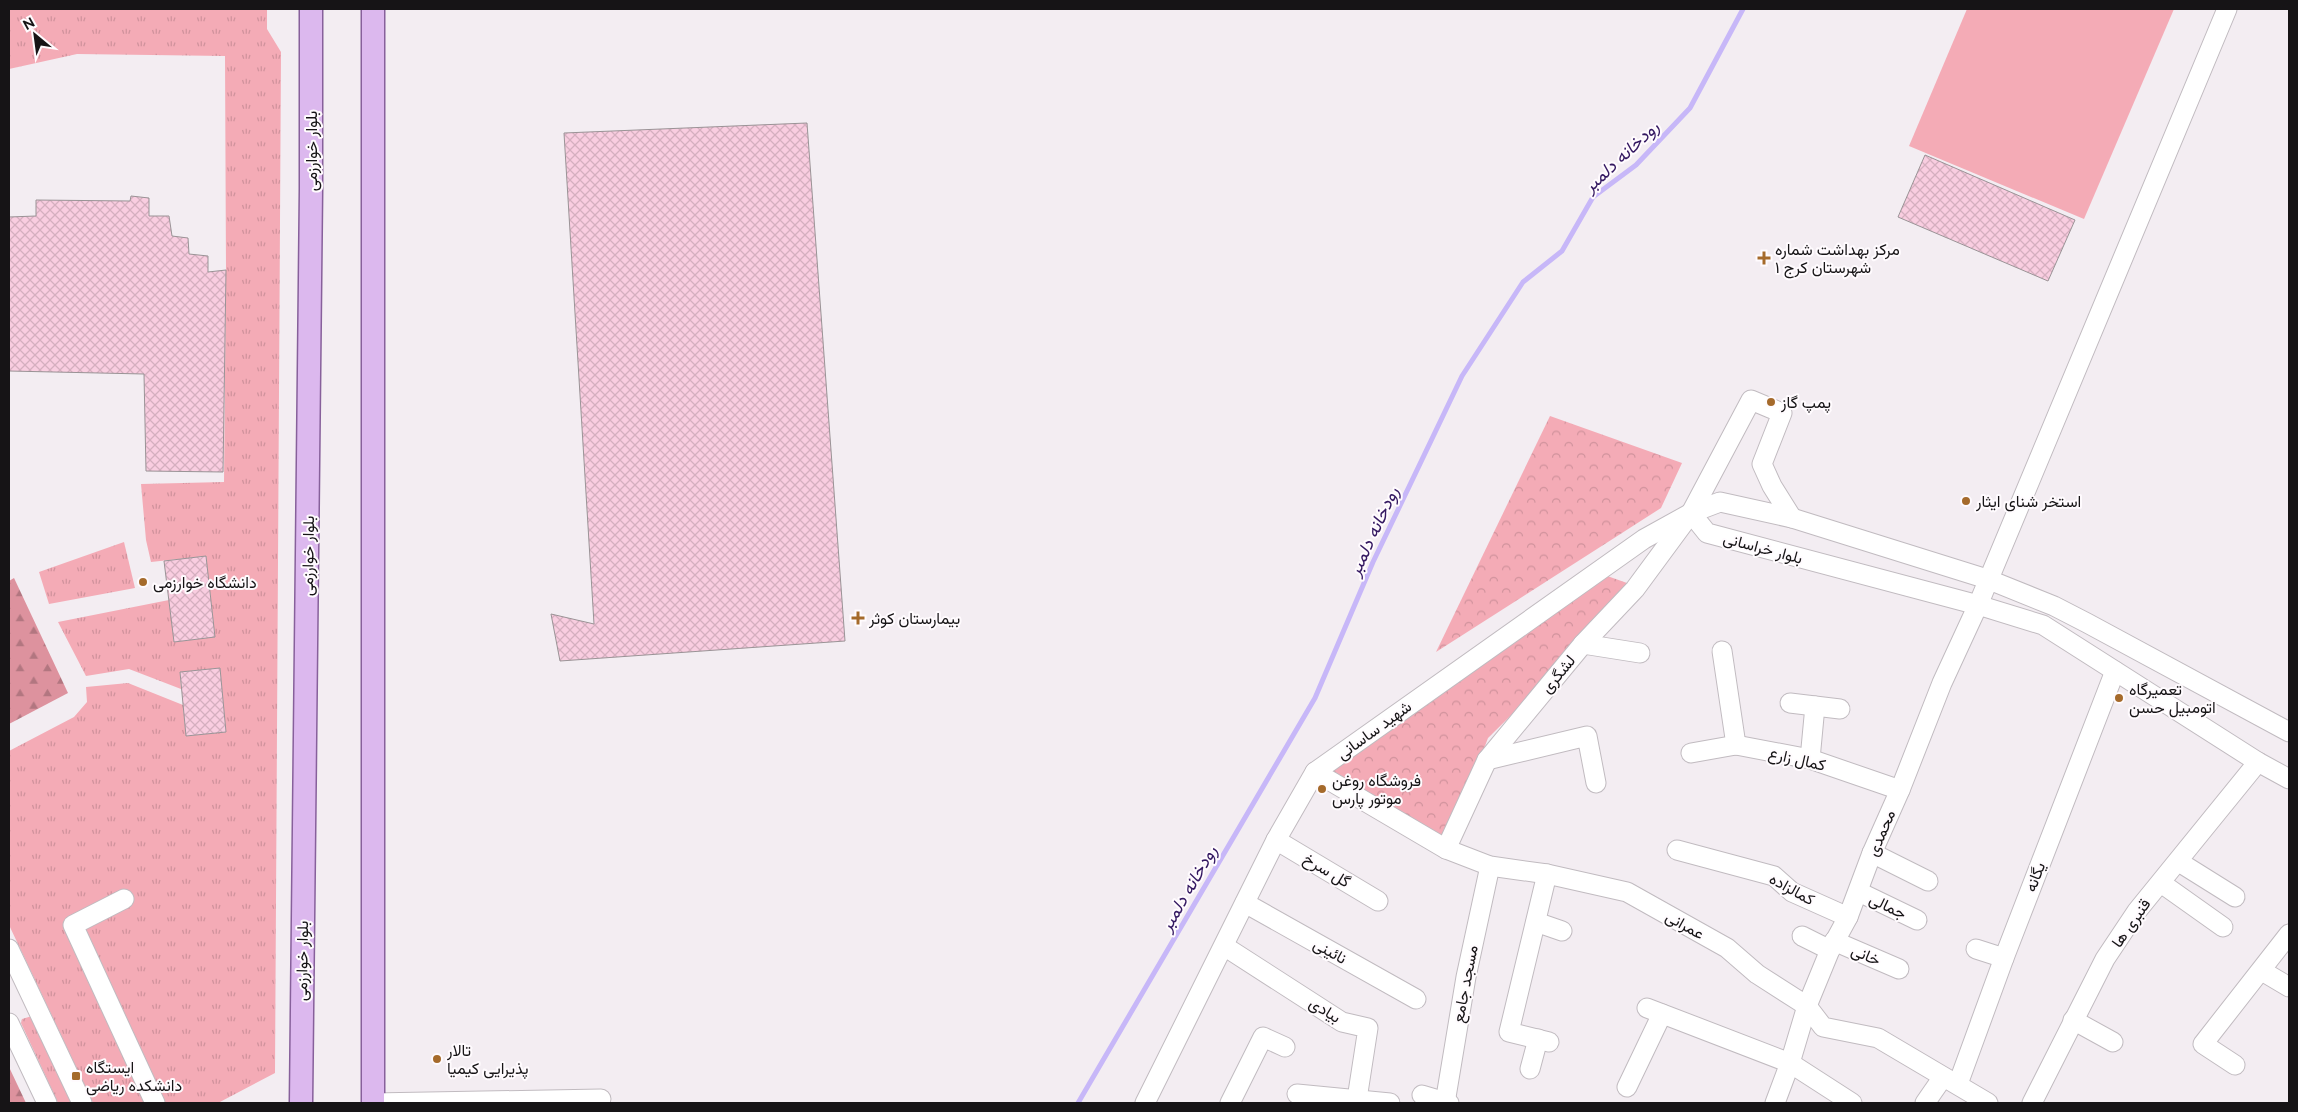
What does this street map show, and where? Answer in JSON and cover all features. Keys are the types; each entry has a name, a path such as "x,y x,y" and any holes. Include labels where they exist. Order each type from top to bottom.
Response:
{"main road":[{"name":"بلوار خوارزمی","path":"301,1103 311,189 311,9"},
{"path":"373,9 373,1103"}],"street":[{"name":"محمدی","path":"1775,1103 1790,1063 1807,1006 1832,946 1859,892 1872,853 1900,790 1942,683 1978,605 1987,579 2227,9"},
{"name":"لشگری","path":"1446,849 1487,760 1584,644 1634,590 1691,514 1751,400 1782,413 1762,464 1772,486 1792,518"},
{"name":"بلوار خراسانی","path":"2289,732 2054,606 1987,579 1792,518 1720,502 1691,514 1708,533 1978,605 2043,625 2258,762 2289,778"},
{"name":"شهید ساسانی","path":"1145,1103 1276,840 1315,772 1644,539 1691,514"},
{"path":"1584,644 1640,653"},
{"path":"1722,650 1736,746"},
{"name":"یگانه","path":"1924,1103 1951,1080 2004,958 2115,671"},
{"path":"1790,703 1840,709"},
{"path":"1810,759 1814,706"},
{"path":"1487,760 1587,736 1596,783"},
{"name":"کمال زارع","path":"1691,753 1736,746 1810,759 1900,790"},
{"name":"قنبری ها","path":"2032,1103 2105,959 2137,911 2179,862 2258,762"},
{"name":"عمرانی","path":"1315,772 1446,849 1490,866 1547,874 1627,892 1727,948 1757,974 1807,1006"},
{"name":"گل سرخ","path":"1276,840 1378,901"},
{"name":"کمالزاده","path":"1677,850 1774,876 1792,892 1848,917"},
{"path":"1872,853 1928,881"},
{"path":"2179,862 2234,897"},
{"name":"مسجد جامع","path":"1445,1103 1466,977 1490,866"},
{"path":"1530,1070 1543,1041 1509,1032 1547,874"},
{"path":"2161,883 2223,927"},
{"name":"جمالی","path":"1859,892 1917,920"},
{"path":"124,899 73,925 155,1103"},
{"name":"نائینی","path":"1245,903 1416,998"},
{"path":"1536,922 1562,931"},
{"path":"2235,1065 2203,1044 2262,971 2289,934"},
{"name":"خانی","path":"1802,936 1899,969"},
{"name":"بیادی","path":"1224,946 1342,1022 1368,1028 1357,1100"},
{"path":"9,949 82,1103"},
{"path":"1976,949 2004,958"},
{"path":"2262,971 2289,987"},
{"path":"1807,1006 1823,1027 1878,1038 1988,1103"},
{"path":"1627,1086 1654,1011 1790,1063 1852,1103"},
{"path":"2073,1020 2113,1042"},
{"path":"9,1023 47,1103"},
{"path":"1230,1103 1263,1037 1285,1047"},
{"path":"1297,1094 1390,1103"},
{"path":"1422,1095 1449,1103"},
{"path":"373,1103 601,1100"}],"green space":[{"path":"9,9 267,9 267,29 281,52 275,1073 218,1103 93,1103 9,925 9,751 74,717 87,702 86,687 128,683 183,705 186,736 226,732 220,668 180,672 181,689 129,669 86,676 58,622 169,600 174,642 215,637 206,556 151,562 146,540 141,484 224,482 226,270 225,56 77,54 9,69"},
{"path":"1967,9 2174,9 2084,219 1909,146"},
{"path":"1550,416 1682,463 1661,508 1436,652"},
{"path":"124,542 135,588 49,604 39,572"},
{"path":"1596,572 1627,583 1635,589 1583,644 1488,738 1446,849 1315,772"},
{"path":"14,578 68,693 9,724 9,581"},
{"path":"32,1016 72,1103 58,1103 21,1023 22,1019"},
{"path":"9,1067 26,1103 9,1103"}],"building":[{"path":"807,123 845,641 560,661 551,614 594,624 564,133"},
{"path":"1925,155 2075,220 2048,281 1898,217"},
{"path":"131,196 149,198 149,216 169,216 172,236 188,238 189,254 208,256 208,272 226,270 223,472 146,471 144,374 9,371 9,217 36,216 36,200 130,201"},
{"path":"206,556 215,637 174,642 164,561"},
{"path":"220,668 226,732 186,736 180,672"}],"waterway":[{"name":"رودخانه دلمبر","path":"1078,1103 1315,698 1373,562 1462,376 1523,282 1562,251 1593,197 1636,165 1690,108 1743,9"}],"place":[{"name":"مرکز بهداشت شماره ۱ شهرستان کرج","path":"1764,258"},
{"name":"پمپ گاز","path":"1771,402"},
{"name":"استخر شنای ایثار","path":"1966,501"},
{"name":"دانشگاه خوارزمی","path":"143,582"},
{"name":"بیمارستان کوثر","path":"858,618"},
{"name":"تعمیرگاه اتومبیل حسن","path":"2119,698"},
{"name":"فروشگاه روغن موتور پارس","path":"1322,789"},
{"name":"تالار پذیرایی کیمیا","path":"437,1059"},
{"name":"ایستگاه دانشکده ریاضی","path":"76,1076"}]}
